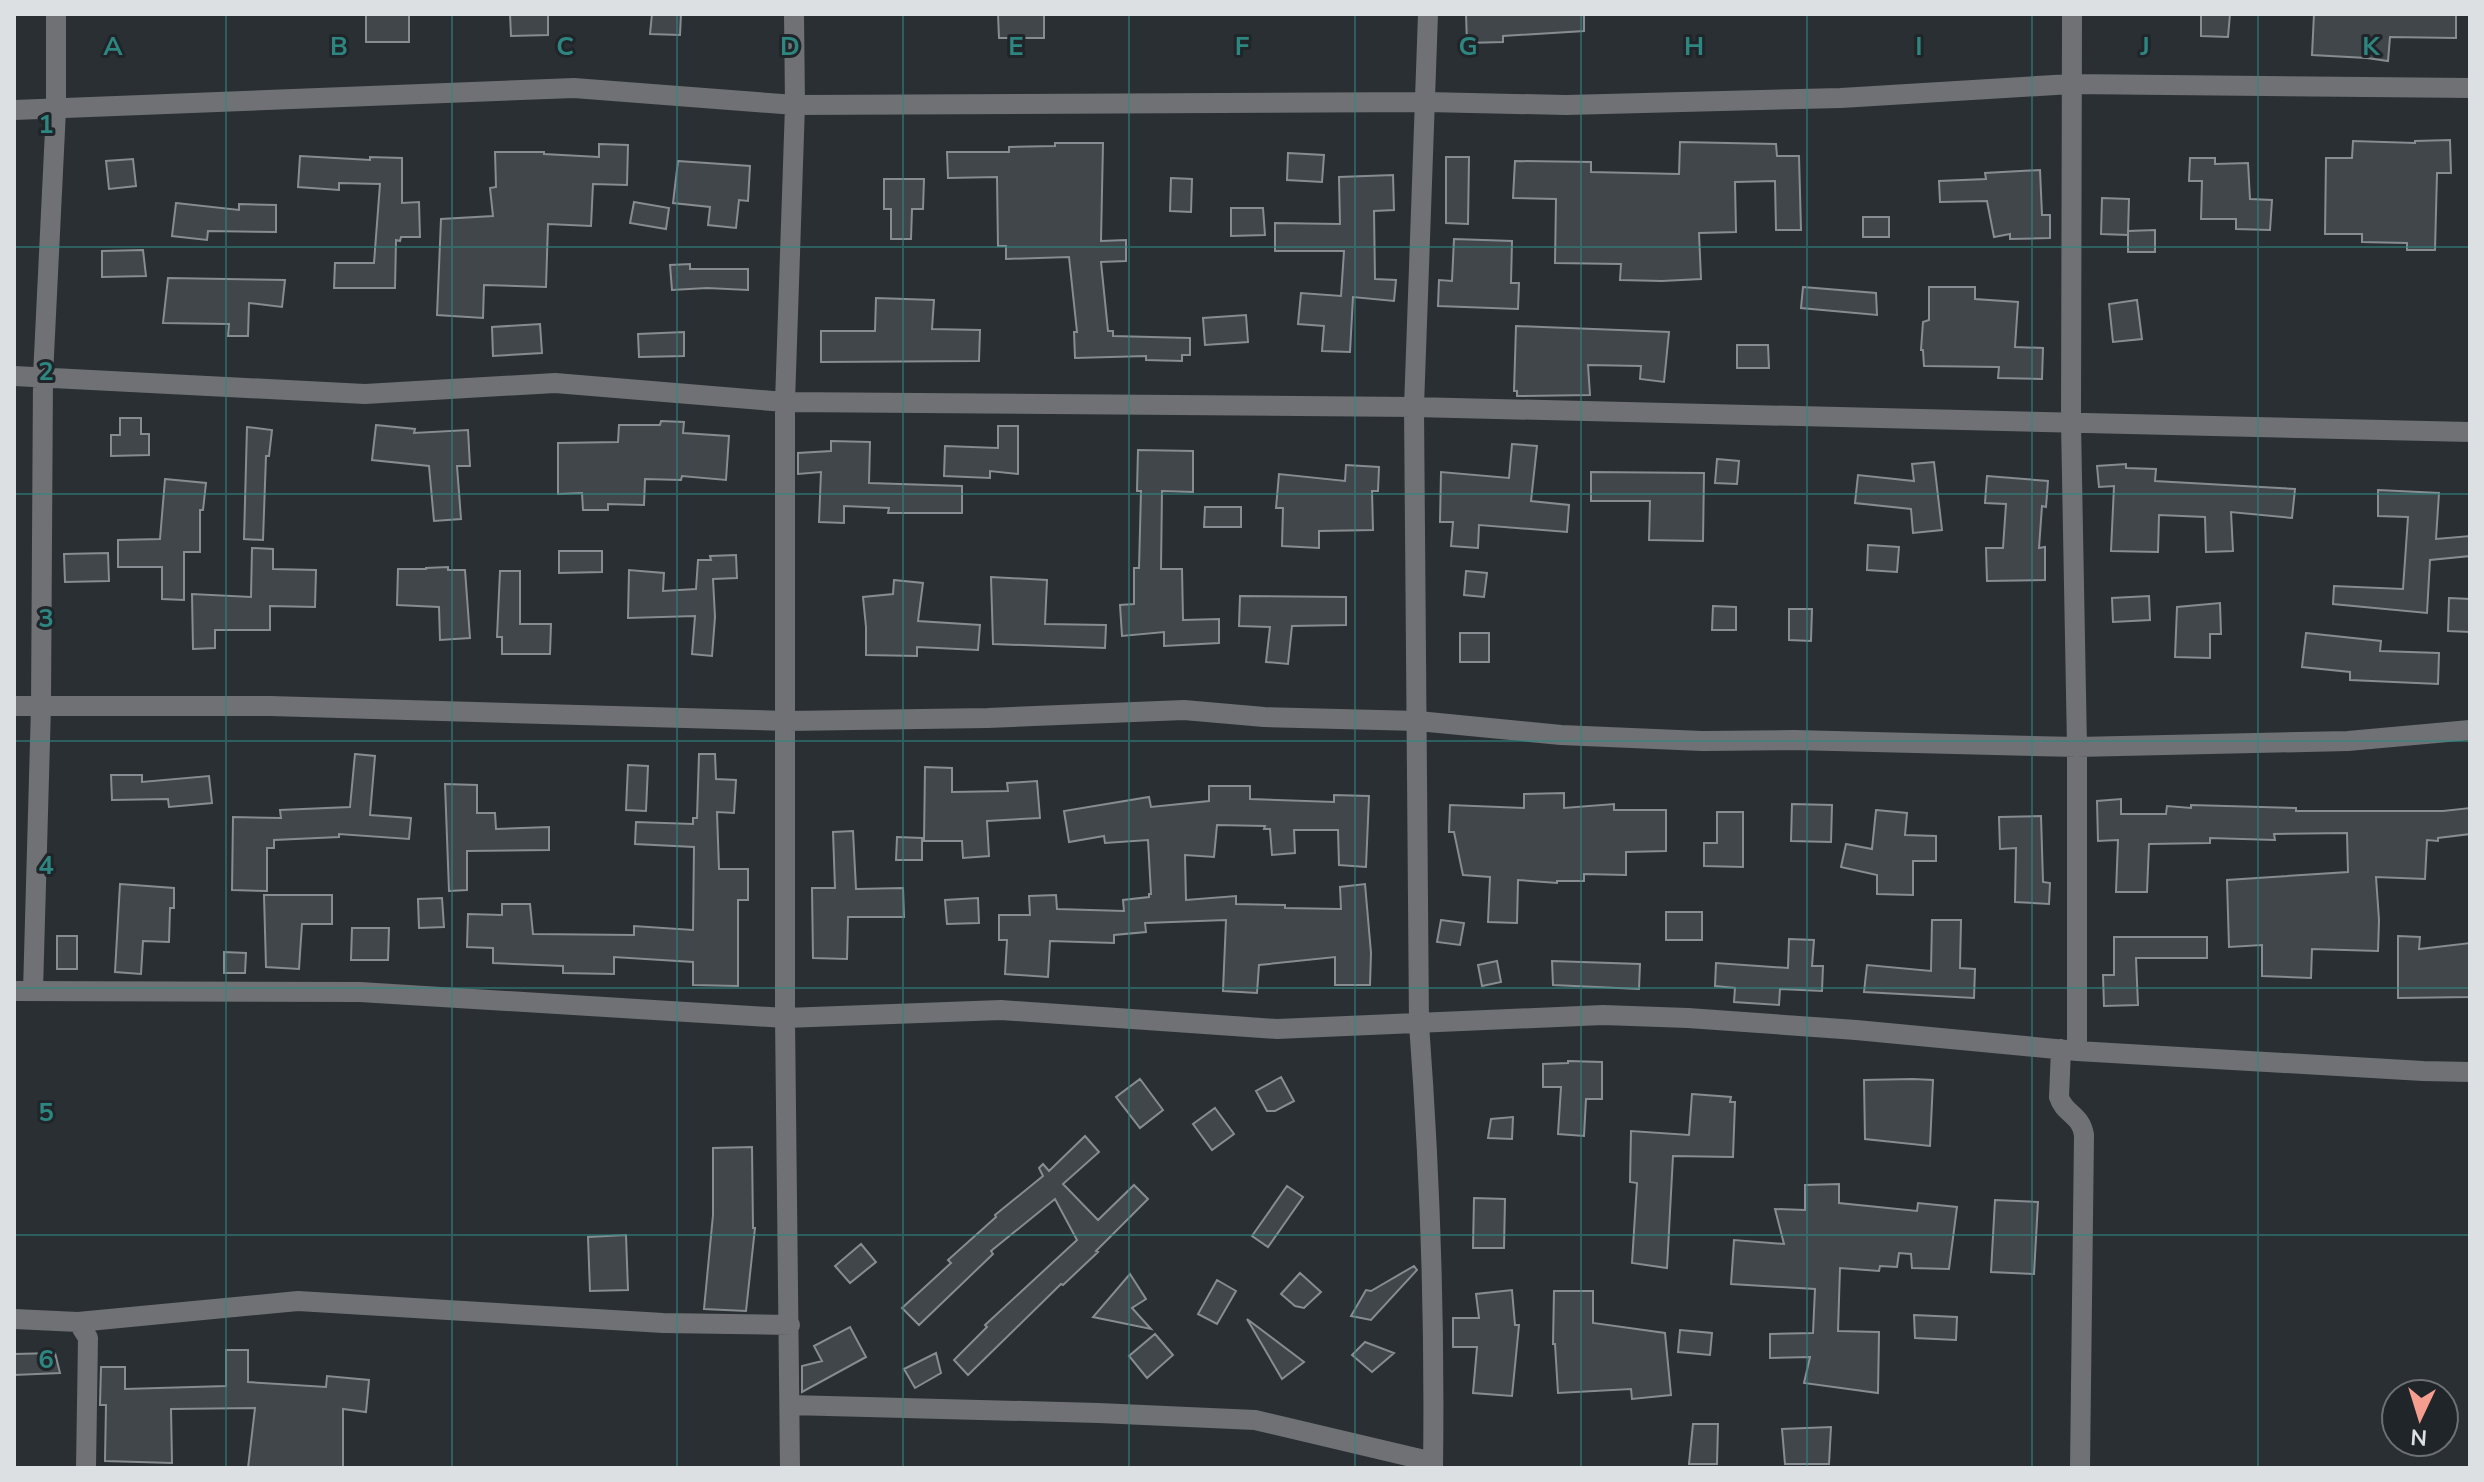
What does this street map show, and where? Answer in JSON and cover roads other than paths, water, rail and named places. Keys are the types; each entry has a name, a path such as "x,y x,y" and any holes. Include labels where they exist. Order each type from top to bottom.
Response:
{"street":[{"path":"56,14 56,110 43,376 41,706 24,991 360,992 785,1018 1001,1010 1277,1029 1603,1015 1856,1030 2069,1050 2470,1072"},
{"path":"790,1468 785,1018 785,402 795,105 794,14"},
{"path":"790,1405 1255,1420 1433,1465 1434,1324 1426,1112 1419,1024 1414,407 1428,14"},
{"path":"2072,14 2071,423 2077,747 2069,1050 2059,1097 2061,1104 2080,1120 2084,1135 2080,1468"},
{"path":"14,110 574,88 795,105 1426,102 1566,105 1841,98 2071,84 2470,88"},
{"path":"14,376 365,394 555,383 785,402 1414,407 2470,432"},
{"path":"14,706 270,706 787,721 988,718 1184,710 1264,717 1418,721 1561,735 2077,747 2335,742 2470,730"},
{"path":"14,1319 78,1322 298,1301 663,1323 790,1325"},
{"path":"78,1322 88,1338 86,1468"}]}
